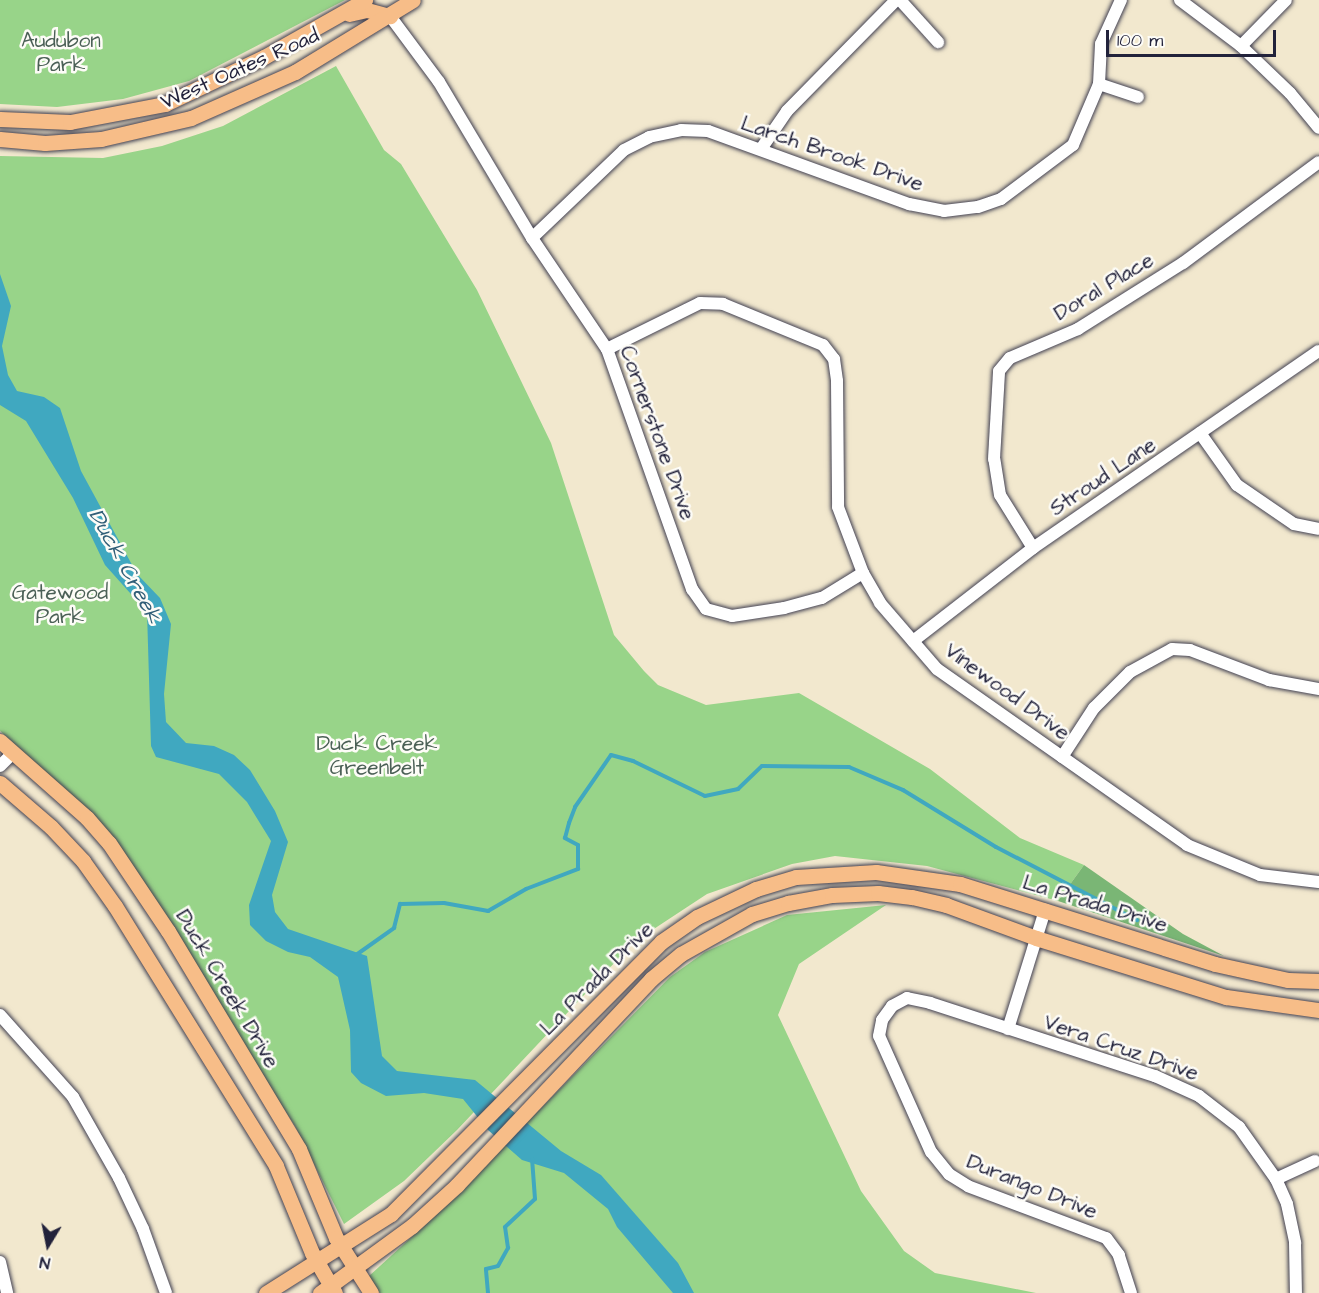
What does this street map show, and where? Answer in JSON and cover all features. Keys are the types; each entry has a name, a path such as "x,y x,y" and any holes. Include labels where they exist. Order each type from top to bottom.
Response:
{"main road":[{"name":"West Oates Road","path":"0,119 40,122 106,117 165,104 221,79 342,15 365,0"},
{"path":"342,15 367,10 390,16 391,0"},
{"name":"West Oates Road","path":"0,139 45,143 111,138 162,127 224,104 295,72 413,0"},
{"name":"Duck Creek Drive","path":"0,741 64,795 109,843 168,931 299,1149 342,1248 370,1293"},
{"path":"0,783 51,827 83,861 115,906 276,1166 328,1291"},
{"name":"La Prada Drive","path":"266,1293 342,1248 391,1214 440,1168 638,964 697,917 756,889 796,877 834,872 913,875 960,884 1215,964 1288,980 1319,981"},
{"name":"La Prada Drive","path":"328,1291 412,1226 457,1185 651,979 708,935 752,914 788,903 832,895 878,893 946,905 1036,938 1226,997 1319,1010"}],"street":[{"path":"761,149 787,111 898,0 938,42"},
{"name":"Larch Brook Drive","path":"532,238 624,150 649,137 681,130 708,131 909,204 944,211 978,207 1001,199 1073,145 1099,84 1101,44 1121,0"},
{"path":"1180,0 1241,46 1290,93 1319,128"},
{"path":"1241,46 1286,0"},
{"name":"Cornerstone Drive","path":"390,16 473,134 532,238 607,349 692,589 706,609 732,616 784,608 822,598 862,573"},
{"path":"1099,84 1138,97"},
{"name":"Doral Place","path":"1033,548 1000,495 994,459 999,371 1010,358 1078,329 1183,262 1319,162"},
{"name":"Vinewood Drive","path":"607,349 700,303 723,304 823,345 834,359 837,381 838,507 862,573 880,603 937,669 1187,844 1224,863 1260,875 1319,882"},
{"name":"Stroud Lane","path":"913,641 1033,548 1319,351"},
{"path":"1200,434 1237,485 1294,524 1319,529"},
{"path":"1062,757 1094,708 1130,672 1172,650 1190,650 1269,680 1319,689"},
{"path":"0,766 14,753"},
{"path":"1008,1029 1045,910"},
{"name":"Vera Cruz Drive","path":"886,1052 879,1036 882,1020 892,1006 907,998 1155,1076 1199,1096 1239,1127 1275,1179 1287,1204 1295,1243 1296,1293"},
{"path":"0,1015 73,1097 124,1188 166,1293"},
{"name":"Durango Drive","path":"886,1052 931,1152 949,1174 968,1186 1106,1238 1119,1255 1131,1293"},
{"path":"1275,1179 1315,1161"},
{"path":"0,1262 2,1280 7,1293"}],"green space":[{"name":"Audubon Park","path":"0,0 345,0 189,81 123,99 57,107 0,104"},
{"name":"Duck Creek Greenbelt","path":"336,66 384,150 401,164 477,290 551,443 614,635 644,671 658,685 706,705 799,693 930,769 1020,838 1084,865 1058,901 927,866 835,856 792,864 707,894 634,942 457,1130 404,1181 344,1224 295,1126 94,816 0,731 0,156 103,158 162,146 223,126"},
{"path":"1084,865 1183,934 1224,956 1058,901"},
{"path":"886,905 799,964 778,1015 861,1191 904,1251 935,1273 1036,1293 380,1293 368,1277 440,1211 670,977 705,952 787,915"}],"water":[{"name":"Duck Creek","path":"0,274 11,306 2,346 8,375 17,391 44,397 60,408 81,471 137,574 160,598 171,624 164,694 166,722 186,743 214,746 234,755 250,770 275,811 288,842 272,895 275,912 288,929 367,956 382,1056 397,1071 475,1080 561,1151 601,1175 678,1263 694,1293 673,1293 617,1227 608,1209 564,1173 522,1160 488,1130 463,1099 424,1093 386,1096 361,1083 351,1072 350,1030 338,977 310,957 288,952 266,941 250,925 249,905 271,841 247,802 219,774 156,757 151,746 147,612 105,565 73,498 26,421 0,405"}],"waterway":[{"path":"356,955 394,928 400,904 444,903 488,911 526,889 578,869 578,845 565,838 569,823 575,807 611,755 633,761 705,796 738,789 762,766 849,767 903,790 996,847 1137,920"},
{"path":"488,1293 486,1269 498,1266 508,1248 505,1227 535,1199 532,1158"}],"park label":[{"name":"Gatewood Park","path":"60,605"}]}
